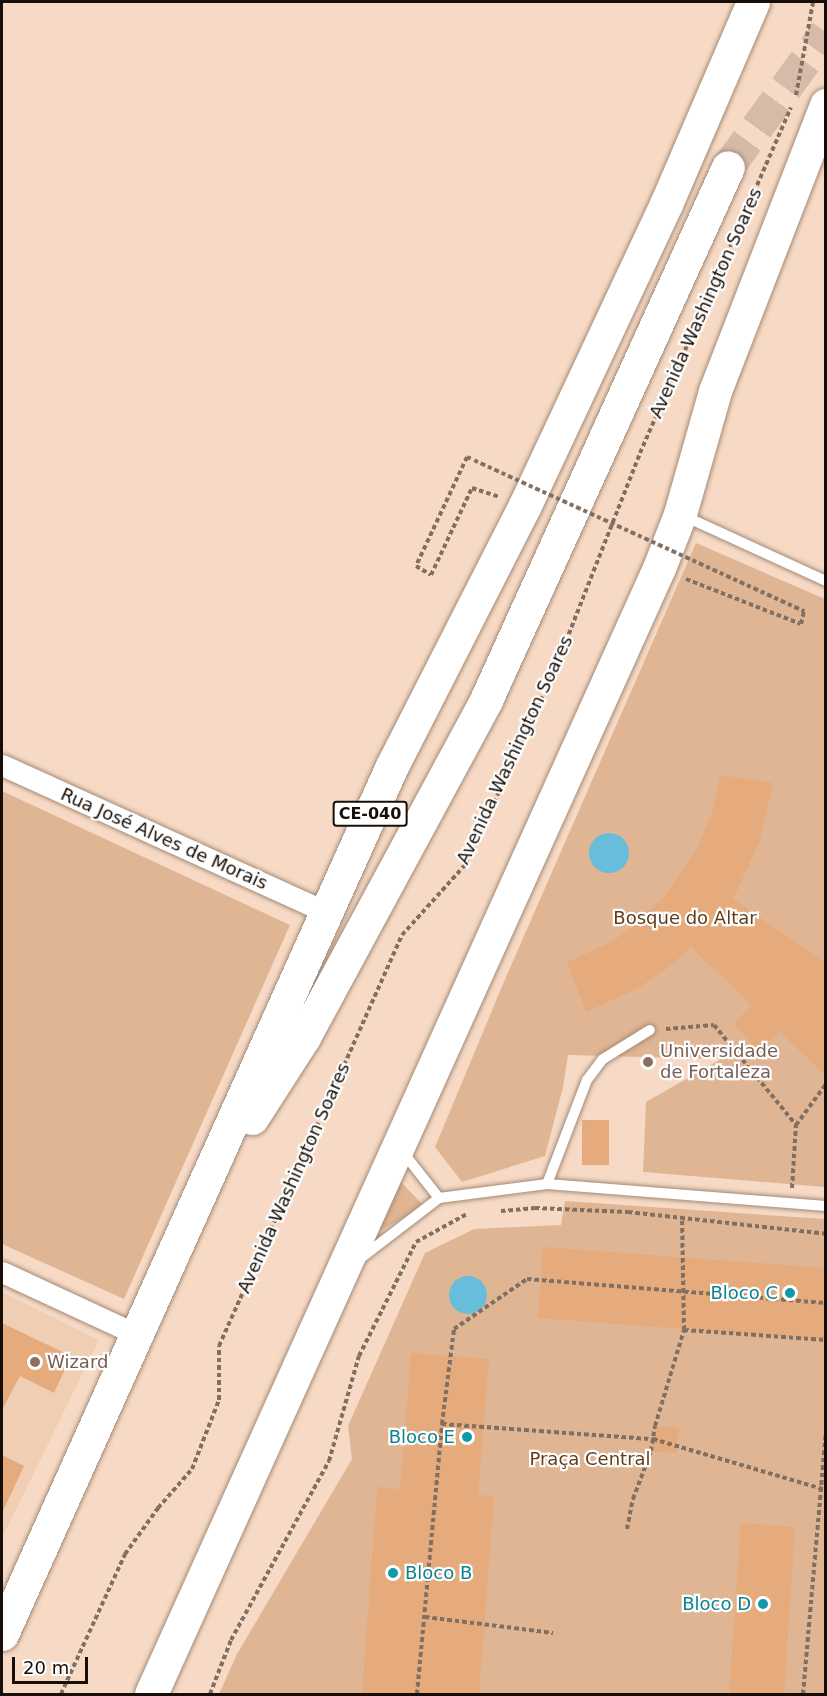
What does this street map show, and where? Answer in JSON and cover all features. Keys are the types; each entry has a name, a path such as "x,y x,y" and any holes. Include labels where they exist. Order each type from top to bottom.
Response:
{"highway":[{"name":"CE-040","path":"2,1634 391,768 525,505 666,204 753,2"},
{"name":"Avenida Washington Soares","path":"151,1695 397,1145 540,837 659,568 680,514 715,391 825,105"},
{"path":"193,1211 304,1037 486,700 728,167"}],"street":[{"name":"Rua José Alves de Morais","path":"2,765 326,912"},
{"path":"2,1272 138,1335"}],"lane":[{"path":"680,514 825,581"},
{"path":"547,1184 586,1080 603,1059 650,1030"},
{"path":"397,1145 439,1198"},
{"path":"339,1276 439,1198 547,1184 825,1206"}],"path":[{"name":"Avenida Washington Soares","path":"61,1695 125,1554 158,1508 192,1469 219,1400 219,1346 402,934 466,864 555,669 640,453 798,92 813,2"},
{"path":"525,505 472,488 431,575 416,566 467,457 804,611 801,624 659,568"},
{"path":"650,1030 714,1024 796,1125"},
{"path":"791,1202 796,1125 825,1084"},
{"path":"491,1211 628,1212 682,1220 825,1234"},
{"path":"210,1695 231,1641 329,1461 359,1356 416,1242 469,1213"},
{"path":"627,1529 633,1499 651,1451 684,1330 682,1220"},
{"path":"417,1695 442,1424 454,1329 527,1279 825,1303"},
{"path":"684,1330 825,1340"},
{"path":"442,1424 653,1439 823,1490"},
{"path":"803,1695 823,1490 825,1430"},
{"path":"425,1617 553,1633"}],"shaded area":[{"path":"2,1292 99,1340 2,1538"}],"green space":[{"name":"Bosque do Altar","path":"696,543 825,599 825,1187 643,1172 646,1102 721,1059 568,1055 563,1087 545,1156 462,1182 435,1147 506,977"},
{"path":"2,791 290,925 124,1299 2,1244"},
{"path":"395,1176 424,1206 367,1238"},
{"name":"Praça Central","path":"565,1201 825,1219 825,1694 219,1694 237,1654 352,1459 348,1426 425,1253 474,1229 561,1225"}],"water":[{"path":"609,833 617,834 623,839 628,845 628,861 623,867 617,872 609,873 601,872 595,867 590,861 589,853 590,845 595,839 601,834"},
{"path":"468,1276 482,1281 487,1295 482,1309 468,1314 454,1309 449,1295 454,1281"}],"building":[{"path":"720,775 773,783 759,843 733,899 825,962 825,1075 779,1031 759,1052 734,1024 751,1005 691,947 669,967 637,989 586,1012 567,962 611,942 632,928 667,894 698,847 713,809"},
{"path":"582,1120 609,1120 609,1165 582,1165"},
{"name":"Bloco C","path":"543,1247 825,1268 825,1340 538,1318"},
{"name":"Wizard","path":"2,1323 71,1356 54,1393 20,1376 2,1410"},
{"path":"411,1353 489,1359 478,1495 494,1496 479,1695 362,1695 377,1487 400,1489"},
{"path":"655,1426 679,1428 676,1453 651,1451"},
{"path":"2,1455 24,1466 2,1513"},
{"name":"Bloco D","path":"741,1523 795,1527 784,1695 729,1695"}],"tunnel":[{"path":"728,167 826,32"}],"place":[{"name":"Universidade de Fortaleza","path":"648,1062"},
{"name":"Bloco C","path":"790,1293"},
{"name":"Wizard","path":"35,1362"},
{"name":"Bloco E","path":"467,1437"},
{"name":"Bloco B","path":"393,1573"},
{"name":"Bloco D","path":"763,1604"}]}
